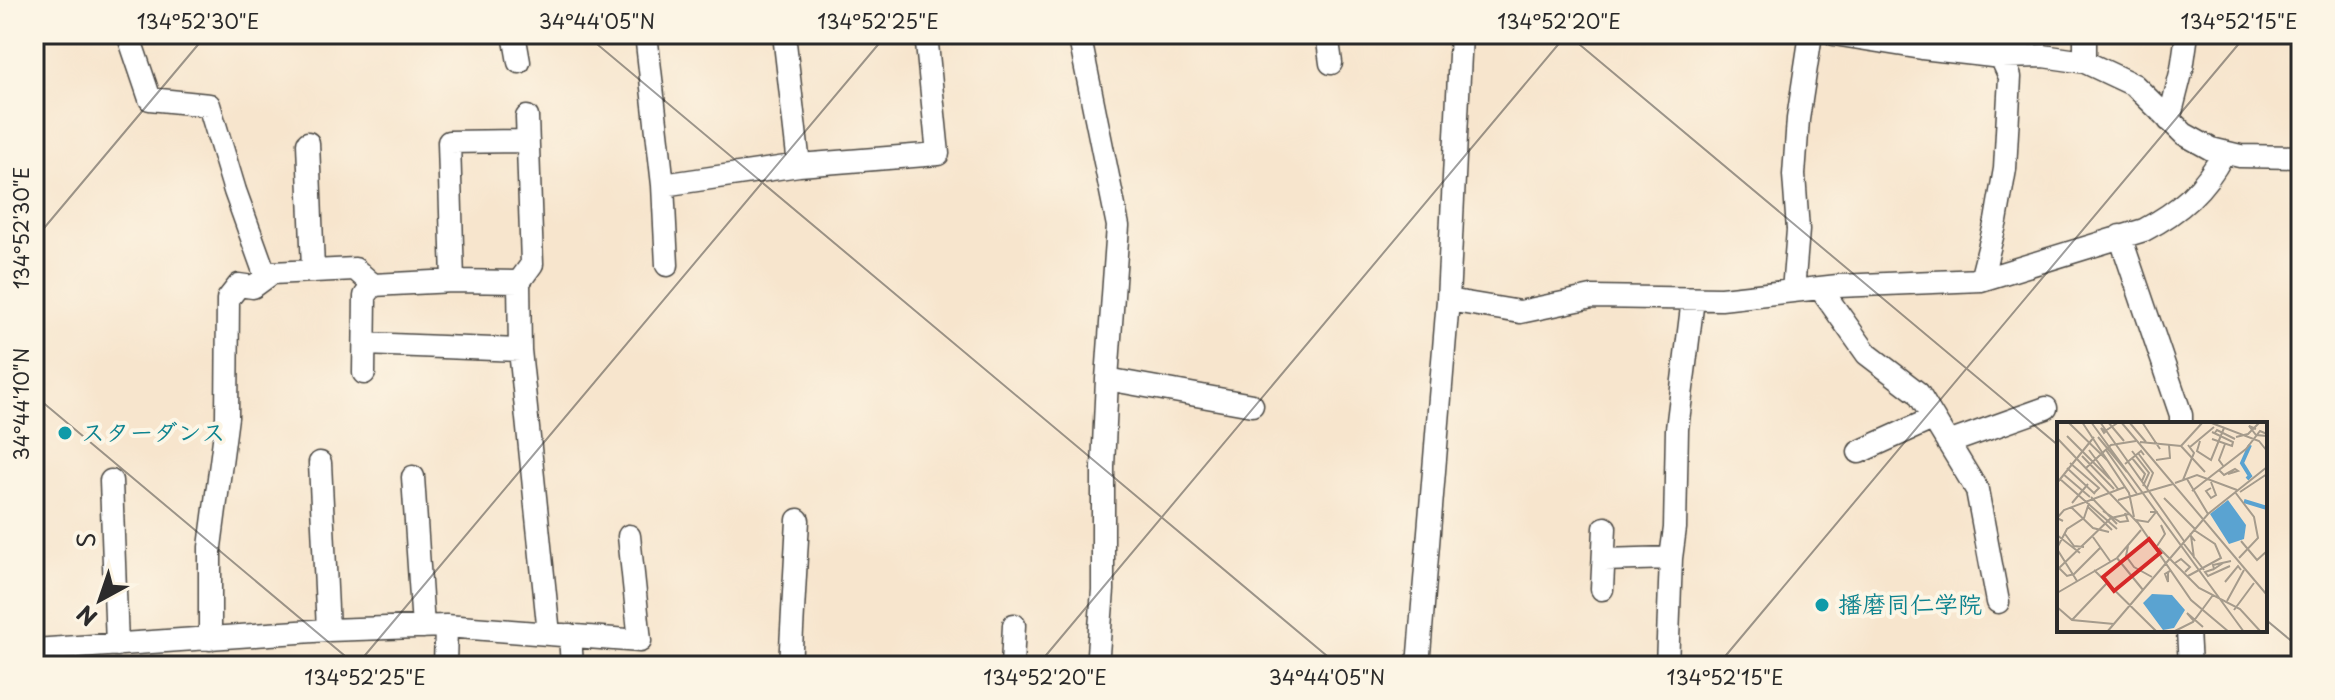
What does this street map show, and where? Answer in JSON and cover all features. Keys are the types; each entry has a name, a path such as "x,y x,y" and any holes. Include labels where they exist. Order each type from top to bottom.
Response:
{"street":[{"path":"128,34 150,99 209,105 266,277"},
{"path":"514,34 519,62"},
{"path":"646,34 663,185 667,265"},
{"path":"784,34 799,165"},
{"path":"663,185 799,165 938,154 926,34"},
{"path":"1079,34 1118,226 1107,379 1103,590 1097,666"},
{"path":"1327,34 1331,63"},
{"path":"1418,666 1448,300 1461,34"},
{"path":"1793,291 1798,230 1794,175 1798,119 1811,34"},
{"path":"1838,34 2001,57 2043,56 2085,62 2134,85 2184,134 2223,154 2301,157"},
{"path":"2085,34 2085,62"},
{"path":"2169,120 2187,34"},
{"path":"1981,280 2005,169 2010,77 2001,57"},
{"path":"527,117 532,264 519,282 520,350 560,634 572,666"},
{"path":"453,281 449,142 528,141"},
{"path":"308,143 313,269"},
{"path":"1448,300 1520,312 1592,297 1721,299 1820,288 1981,280 2144,230 2183,207 2201,189 2223,154"},
{"path":"2120,236 2181,422"},
{"path":"210,639 210,547 227,417 228,299 239,285 253,287 272,273 313,269 355,269 373,285 519,282"},
{"path":"364,373 365,296 373,285"},
{"path":"1820,288 1867,354 1918,393 1977,490 1998,602"},
{"path":"1667,666 1677,429 1693,299"},
{"path":"365,344 520,350"},
{"path":"1107,379 1252,405"},
{"path":"1948,443 2046,408"},
{"path":"1859,452 1932,419"},
{"path":"320,463 328,630"},
{"path":"413,477 423,627"},
{"name":"S","path":"111,481 117,645"},
{"path":"797,654 798,520"},
{"path":"1602,589 1605,528"},
{"path":"34,650 328,630 446,626 640,641 629,536"},
{"path":"1604,560 1671,558"},
{"path":"1012,666 1014,625"},
{"path":"445,666 446,626"},
{"path":"2188,632 2190,666"}],"place":[{"name":"スターダンス","path":"65,433"},
{"name":"播磨同仁学院","path":"1822,605"}]}
